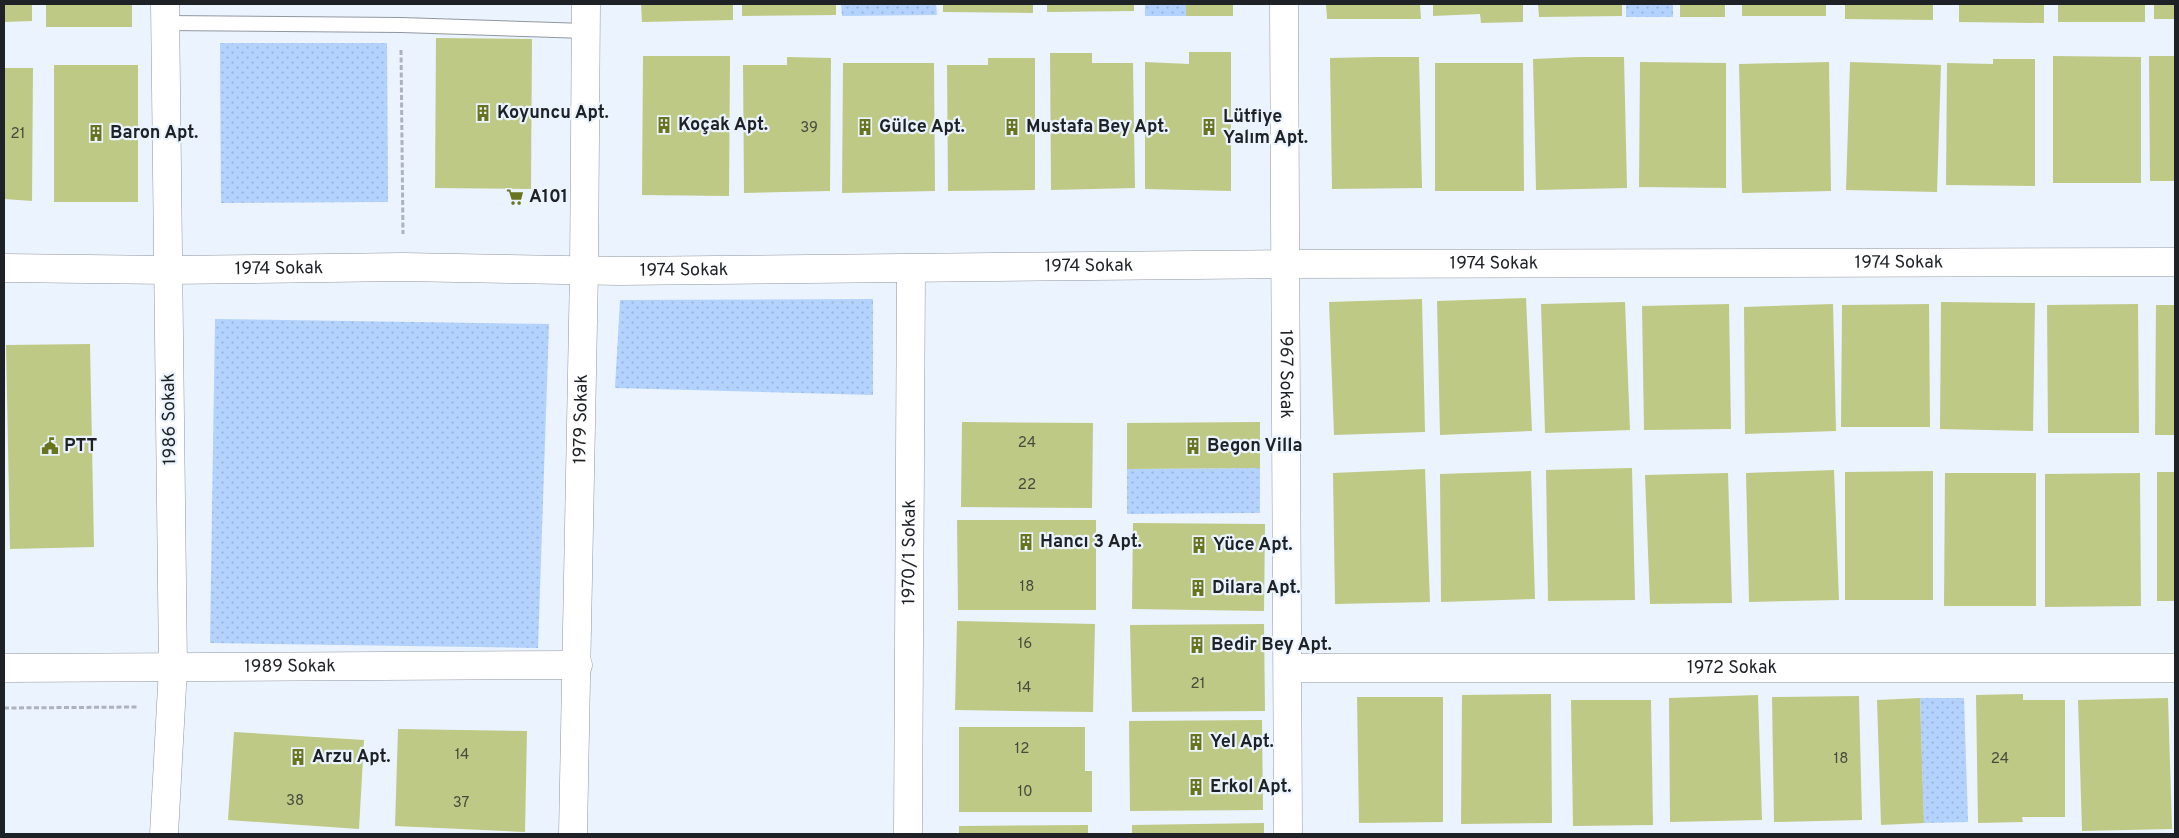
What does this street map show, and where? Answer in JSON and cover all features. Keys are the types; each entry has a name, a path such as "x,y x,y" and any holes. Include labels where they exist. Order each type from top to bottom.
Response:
{"street":[{"name":"1979 Sokak","path":"573,834 578,665 586,4"},
{"name":"1967 Sokak","path":"1284,4 1288,834"},
{"name":"1986 Sokak","path":"164,834 173,668 165,13"},
{"name":"1974 Sokak","path":"4,268 168,270 403,267 584,272 1285,264 2175,262"},
{"name":"1970/1 Sokak","path":"908,834 911,269"},
{"name":"1989 Sokak","path":"4,668 578,665"},
{"name":"1972 Sokak","path":"1288,668 2175,668"}],"lane":[{"path":"165,13 401,25 586,31"}],"path":[{"path":"401,25 403,267"},
{"path":"4,708 171,707"}],"shaded area":[{"path":"841,4 936,4 937,15 842,16"},
{"path":"1145,4 1186,4 1186,16 1145,16"},
{"path":"1626,4 1673,4 1673,17 1626,17"},
{"path":"220,43 387,43 388,202 221,203"},
{"path":"873,299 873,395 615,388 620,300"},
{"path":"215,319 549,324 538,648 210,643"},
{"path":"1260,468 1260,513 1127,514 1127,469"},
{"path":"1920,698 1964,698 1968,822 1924,823"}],"building":[{"path":"4,4 32,4 32,21 4,22"},
{"path":"46,4 132,4 132,27 46,27"},
{"path":"641,4 733,4 733,20 642,22"},
{"path":"742,4 836,4 836,15 742,16"},
{"path":"943,4 1033,4 1033,13 943,12"},
{"path":"1047,4 1134,4 1134,11 1047,12"},
{"path":"1186,4 1233,4 1233,16 1186,16"},
{"path":"1326,4 1420,4 1421,19 1327,19"},
{"path":"1433,4 1523,4 1523,22 1481,23 1480,14 1433,16"},
{"path":"1538,4 1622,4 1622,16 1539,17"},
{"path":"1680,4 1725,4 1725,17 1680,17"},
{"path":"1742,4 1826,4 1826,16 1742,16"},
{"path":"1845,4 1933,4 1933,20 1845,19"},
{"path":"1959,4 2044,4 2044,23 1959,22"},
{"path":"2058,4 2145,4 2145,22 2058,22"},
{"path":"2154,4 2175,4 2175,19 2154,19"},
{"name":"Koyuncu Apt.","path":"436,38 532,39 531,189 435,188"},
{"path":"1189,52 1231,52 1231,191 1145,189 1145,62 1189,64"},
{"path":"1050,53 1092,53 1092,63 1133,63 1135,188 1051,190"},
{"path":"643,56 730,56 729,196 642,195"},
{"path":"2053,56 2141,57 2141,183 2053,183"},
{"path":"2149,56 2175,56 2175,181 2150,181"},
{"path":"787,57 831,58 830,191 744,193 743,65 787,65"},
{"path":"1419,57 1422,188 1332,189 1330,58"},
{"path":"1624,57 1627,188 1536,190 1533,59"},
{"path":"988,58 1035,58 1035,190 948,191 947,65 988,65"},
{"path":"1993,59 2035,59 2035,186 1946,185 1947,63 1993,64"},
{"path":"1640,62 1726,63 1726,188 1639,187"},
{"path":"1829,62 1831,191 1742,193 1739,64"},
{"path":"1850,62 1941,65 1937,192 1846,190"},
{"path":"843,63 934,63 935,191 842,193"},
{"path":"1435,63 1523,63 1524,191 1435,191"},
{"name":"Baron Apt.","path":"54,65 138,65 138,202 54,202"},
{"path":"4,68 33,68 32,201 4,199"},
{"path":"1526,298 1532,431 1440,435 1437,301"},
{"path":"1422,299 1425,432 1334,435 1329,302"},
{"path":"1625,302 1630,430 1545,433 1541,304"},
{"path":"1941,302 2035,303 2033,431 1940,429"},
{"path":"1729,304 1731,429 1644,430 1642,306"},
{"path":"1833,304 1836,431 1745,434 1744,307"},
{"path":"1929,304 1930,427 1841,427 1842,305"},
{"path":"2138,304 2139,433 2048,433 2047,305"},
{"path":"2156,305 2175,305 2175,435 2155,435"},
{"name":"PTT","path":"90,344 94,547 10,549 6,345"},
{"path":"962,422 1093,423 1092,508 961,507"},
{"name":"Begon Villa","path":"1260,422 1260,468 1127,469 1127,423"},
{"path":"1632,468 1635,600 1548,601 1546,470"},
{"path":"1425,469 1430,602 1335,604 1333,473"},
{"path":"1834,470 1839,600 1749,602 1746,473"},
{"path":"1531,471 1535,599 1441,602 1440,474"},
{"path":"1933,471 1933,600 1845,600 1845,472"},
{"path":"2157,472 2175,472 2175,601 2157,601"},
{"path":"1728,473 1732,603 1650,604 1645,475"},
{"path":"1945,473 2036,473 2036,606 1944,606"},
{"path":"2140,473 2141,606 2045,607 2045,474"},
{"path":"957,520 1096,520 1096,610 958,610"},
{"path":"1133,523 1265,524 1264,611 1132,609"},
{"path":"957,621 1095,624 1093,712 955,710"},
{"path":"1264,624 1265,711 1132,712 1130,625"},
{"path":"1551,694 1552,823 1461,824 1462,695"},
{"path":"2023,694 2023,700 2065,700 2065,817 2022,817 2023,822 1978,823 1976,695"},
{"path":"1758,695 1762,820 1670,822 1669,698"},
{"path":"1859,696 1862,820 1774,822 1772,697"},
{"path":"1357,697 1443,697 1443,822 1359,823"},
{"path":"1920,698 1924,823 1881,825 1877,700"},
{"path":"2168,698 2172,829 2082,831 2078,700"},
{"path":"1571,700 1651,700 1653,825 1573,826"},
{"path":"1262,720 1263,810 1130,811 1129,721"},
{"path":"959,727 1085,727 1085,771 1092,771 1092,812 959,812"},
{"path":"398,729 527,731 525,832 395,826"},
{"path":"234,732 364,740 359,829 228,820"},
{"path":"1264,823 1264,834 1132,834 1132,825"},
{"path":"1088,825 1088,834 959,834 959,826"}],"place":[{"name":"Koyuncu Apt.","path":"483,113"},
{"name":"Koçak Apt.","path":"664,125"},
{"name":"Gülce Apt.","path":"865,127"},
{"name":"Mustafa Bey Apt.","path":"1012,127"},
{"name":"Lütfiye Yalım Apt.","path":"1209,127"},
{"name":"Baron Apt.","path":"96,133"},
{"name":"A101","path":"515,197"},
{"name":"PTT","path":"50,446"},
{"name":"Begon Villa","path":"1193,446"},
{"name":"Hancı 3 Apt.","path":"1026,542"},
{"name":"Yüce Apt.","path":"1199,545"},
{"name":"Dilara Apt.","path":"1198,588"},
{"name":"Bedir Bey Apt.","path":"1197,645"},
{"name":"Yel Apt.","path":"1196,742"},
{"name":"Arzu Apt.","path":"298,757"},
{"name":"Erkol Apt.","path":"1196,787"}]}
